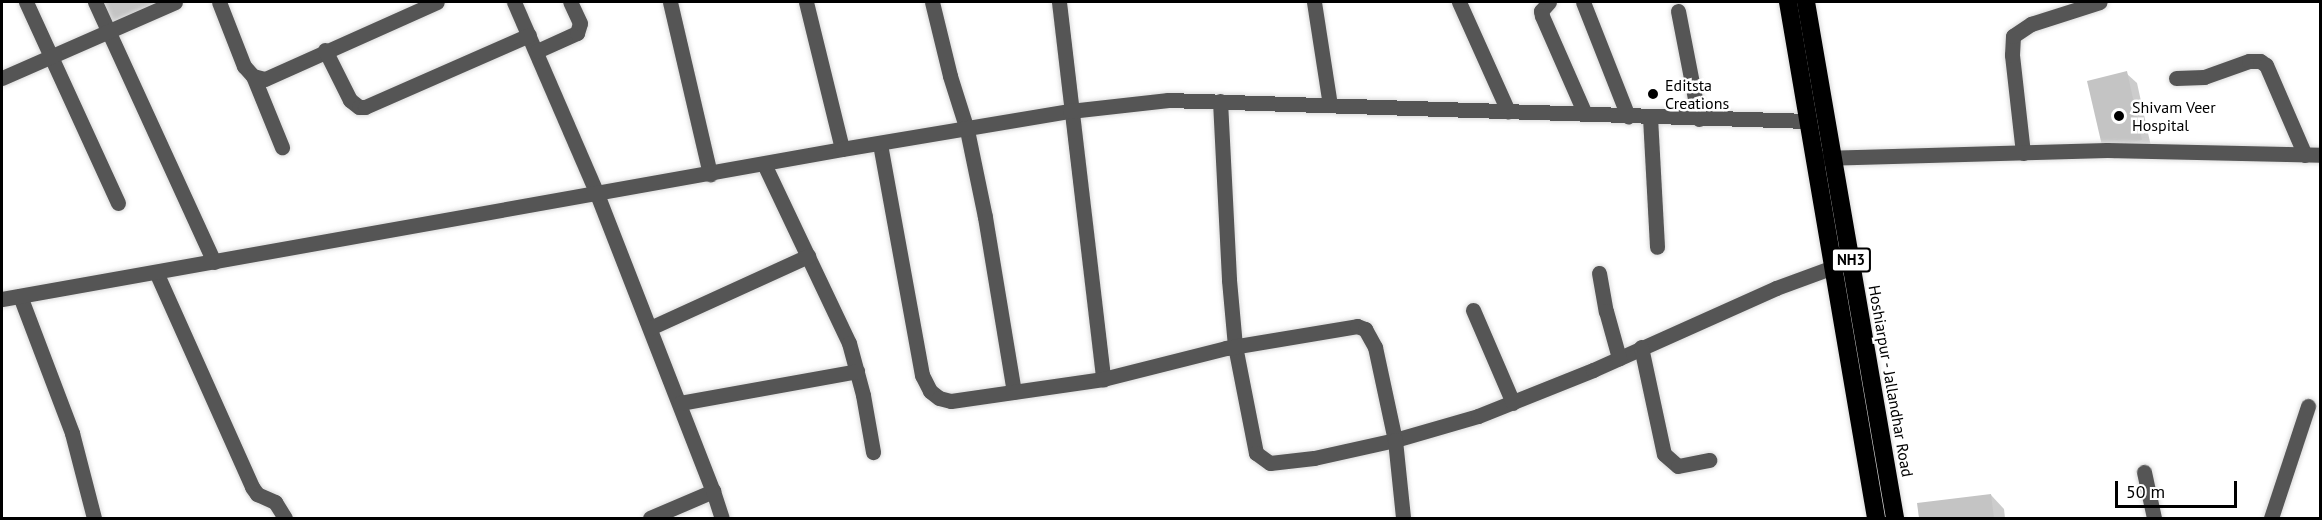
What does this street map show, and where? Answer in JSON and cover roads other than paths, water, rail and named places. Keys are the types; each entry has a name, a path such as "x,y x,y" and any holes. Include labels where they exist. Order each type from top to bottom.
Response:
{"highway":[{"name":"Hoshiarpur - Jallandhar Road","path":"1788,2 1835,158 1869,378 1895,519"},
{"name":"Hoshiarpur - Jallandhar Road","path":"1806,2 1811,84 1809,121 1876,519"}],"street":[{"path":"26,2 118,203"},
{"path":"95,2 214,262"},
{"path":"2,78 175,2"},
{"path":"219,2 238,55 253,76 282,147"},
{"path":"253,76 265,79 277,75 325,50 437,2"},
{"path":"514,2 597,194 680,403 722,519"},
{"path":"537,51 577,33 580,23 570,2"},
{"path":"670,2 711,174"},
{"path":"806,2 843,149"},
{"path":"932,2 950,76 967,130 985,217 1014,392"},
{"path":"1059,2 1066,46 1070,111 1103,379"},
{"path":"1314,2 1330,105"},
{"path":"1459,2 1508,111"},
{"path":"1549,2 1541,11 1542,16 1585,114"},
{"path":"1583,2 1628,116"},
{"path":"2024,153 2012,55 2013,36 2031,24 2100,2"},
{"path":"1678,11 1699,119"},
{"path":"325,50 350,100 359,107 365,107 528,35"},
{"path":"2176,78 2204,77 2260,61 2266,65 2305,154"},
{"path":"2,300 843,149 1070,111 1168,100 1809,121"},
{"path":"1220,101 1228,280 1235,346 1252,440 1261,458 1270,463 1395,440 1513,403 1776,288 1833,267"},
{"path":"1650,117 1657,248"},
{"path":"880,144 920,363 930,391 939,398 951,401 1103,379 1235,346 1344,327 1365,329 1375,347 1395,440 1404,519"},
{"path":"1815,158 2107,150 2320,155"},
{"path":"764,164 849,343 873,452"},
{"path":"650,327 808,256"},
{"path":"156,272 252,487 257,494 275,502 285,519"},
{"path":"1599,273 1606,311 1619,358"},
{"path":"20,296 72,434 94,519"},
{"path":"1473,310 1513,403"},
{"path":"1641,348 1664,454 1678,466 1709,459"},
{"path":"680,403 857,371"},
{"path":"2275,515 2308,406"},
{"path":"2144,472 2154,519"},
{"path":"651,519 712,491"}],"place":[{"name":"Editsta Creations","path":"1653,94"},
{"name":"Shivam Veer Hospital","path":"2119,116"}]}
